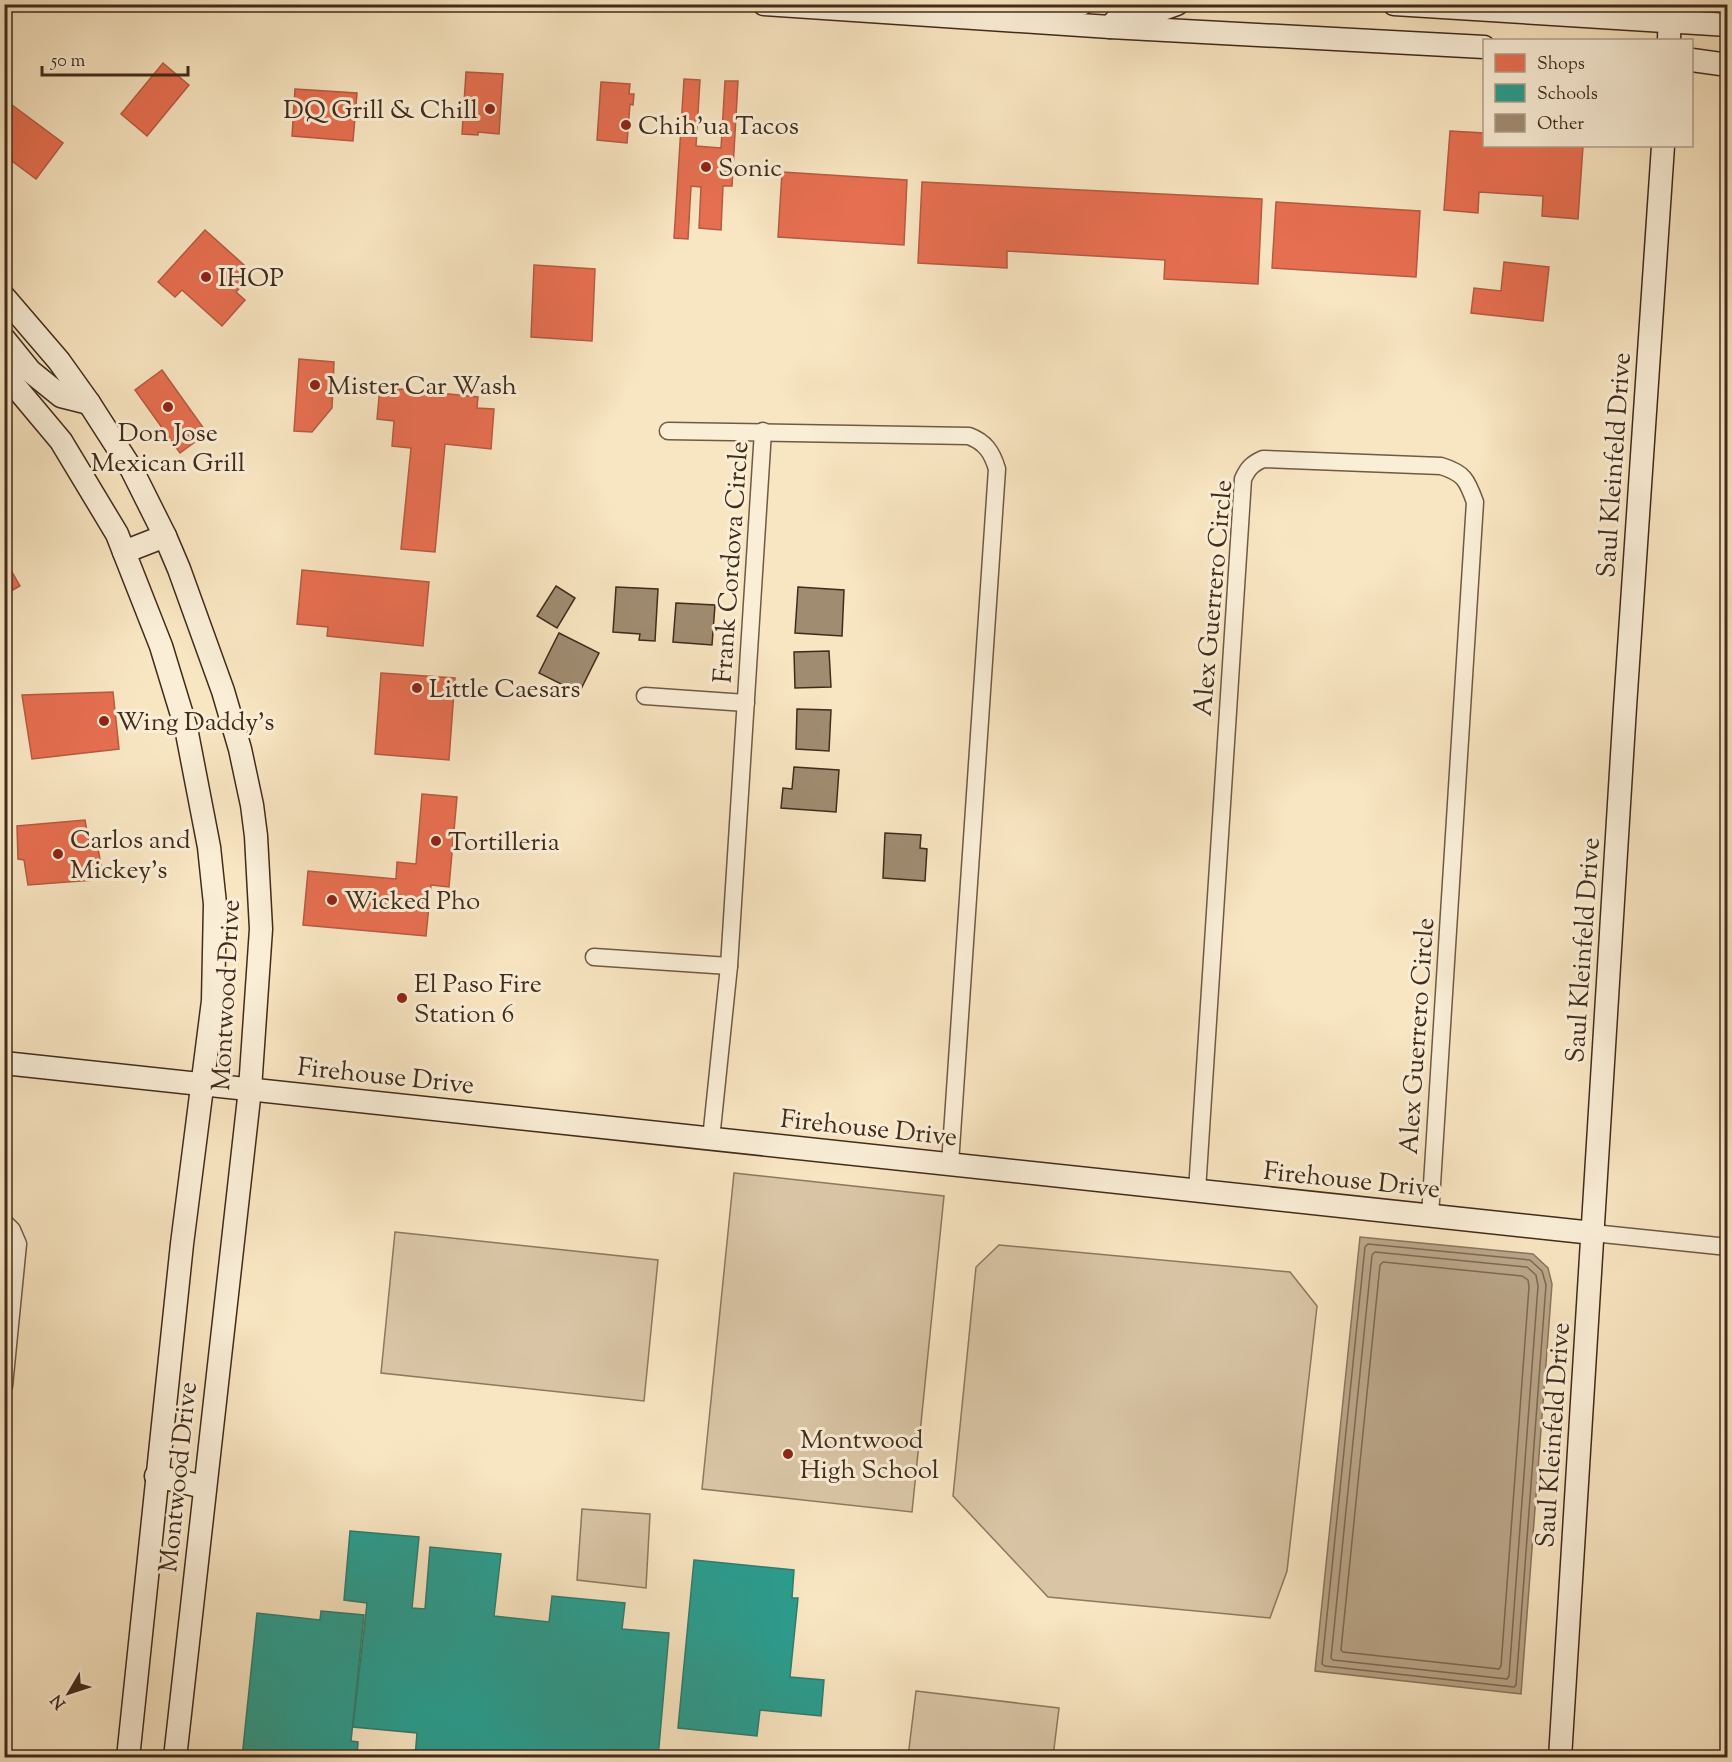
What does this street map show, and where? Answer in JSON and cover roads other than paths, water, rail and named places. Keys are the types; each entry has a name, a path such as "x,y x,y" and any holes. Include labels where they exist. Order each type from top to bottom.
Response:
{"main road":[{"path":"764,4 1110,27 1483,47"},
{"path":"973,17 997,6 1069,7 1081,4"},
{"path":"1110,27 1129,10 1164,9 1177,4"},
{"path":"1394,4 1728,25"},
{"path":"1693,60 1728,65"},
{"name":"Saul Kleinfeld Drive","path":"1560,1758 1625,707 1663,147"},
{"name":"Montwood Drive","path":"4,297 60,361 89,403 132,470 165,536 223,691 240,749 252,805 258,855 261,929 249,1089 175,1758"},
{"path":"4,339 30,371 62,396 89,403"},
{"name":"Montwood Drive","path":"4,372 61,441 117,534 161,646 186,728 209,848 215,904 215,961 203,1084 182,1244 156,1476 128,1758"},
{"path":"124,552 165,536"},
{"name":"Firehouse Drive","path":"4,1063 1593,1233"},
{"path":"156,1476 204,1487"}],"street":[{"path":"668,431 763,431"},
{"name":"Frank Cordova Circle","path":"711,1139 729,966 763,431 969,436 986,445 993,455 997,469 950,1164"},
{"name":"Alex Guerrero Circle","path":"1197,1191 1243,478 1247,469 1263,459 1441,466 1458,472 1468,484 1475,502 1430,1216"},
{"path":"645,696 746,703"},
{"path":"594,957 729,966"},
{"path":"4,1222 12,1230 18,1244 18,1252 4,1386"},
{"name":"Firehouse Drive","path":"1593,1233 1728,1247"}],"water":[{"path":"1360,1237 1533,1254 1548,1268 1552,1284 1521,1694 1315,1671"}],"place":[{"name":"DQ Grill & Chill","path":"490,109"},
{"name":"Chih'ua Tacos","path":"626,125"},
{"name":"Sonic","path":"706,167"},
{"name":"IHOP","path":"206,277"},
{"name":"Mister Car Wash","path":"315,385"},
{"name":"Don Jose Mexican Grill","path":"168,407"},
{"name":"Little Caesars","path":"417,688"},
{"name":"Wing Daddy's","path":"104,721"},
{"name":"Tortilleria","path":"436,841"},
{"name":"Carlos and Mickey's","path":"58,854"},
{"name":"Wicked Pho","path":"332,900"},
{"name":"El Paso Fire Station 6","path":"402,998"},
{"name":"Montwood High School","path":"788,1454"}]}
